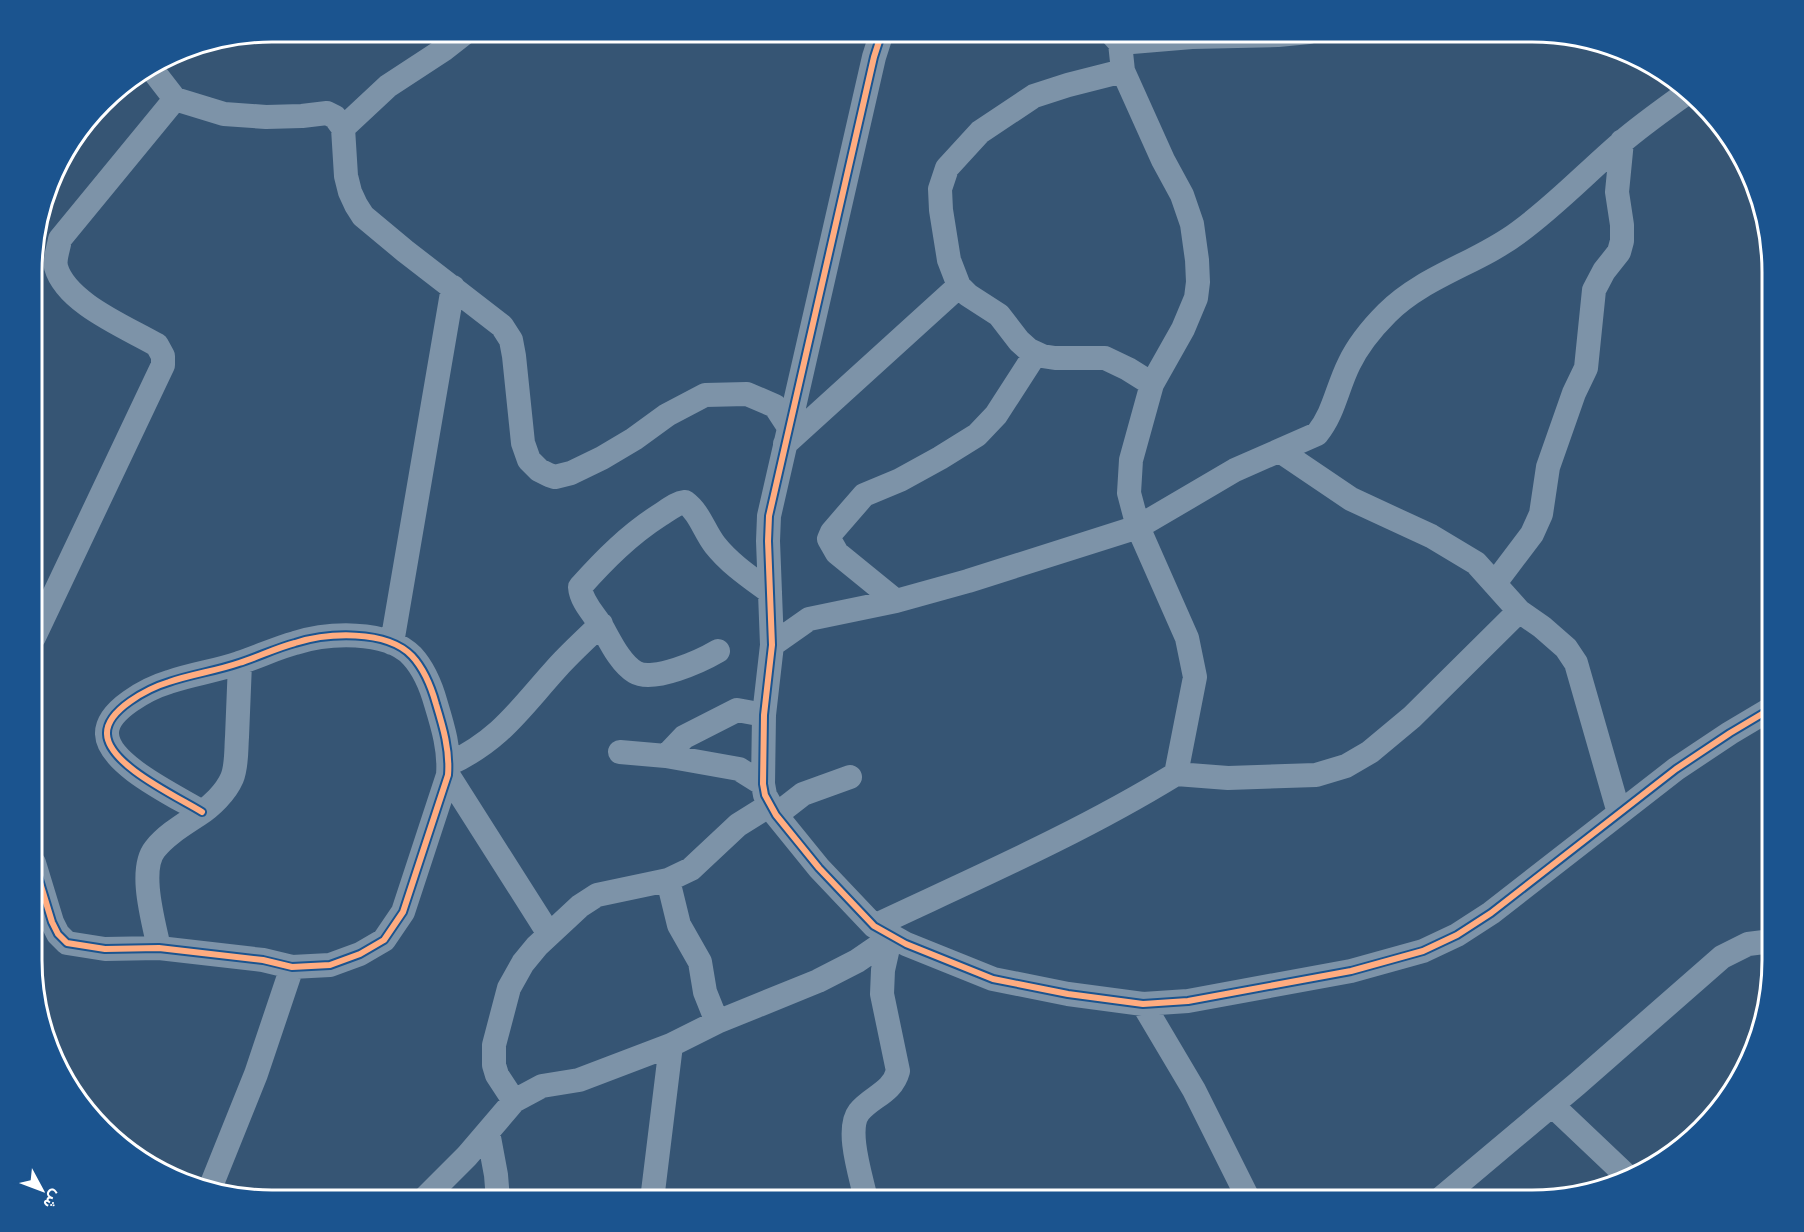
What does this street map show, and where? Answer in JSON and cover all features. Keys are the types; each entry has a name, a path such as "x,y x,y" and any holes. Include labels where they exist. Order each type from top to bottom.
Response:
{"street":[{"path":"343,128 388,86 453,42"},
{"path":"770,801 764,715 772,645 769,516 879,42"},
{"path":"1116,42 1123,71 1163,160 1182,195 1192,224 1197,260 1196,298 1183,329 1152,384 1131,460 1129,493 1138,527 1187,638 1195,677 1176,774"},
{"path":"1123,71 1034,96 980,132 947,168 940,189 941,210 949,260 959,286 968,296 999,315 1018,341 1036,353 1055,358 1105,358 1152,384"},
{"path":"155,74 175,99 224,114 266,117 327,113 334,117 343,128 346,176 356,205 363,216 502,326 511,340 523,442 529,460 539,470 555,477 571,473 602,458 634,439 667,415 705,395 747,394 775,406 787,436"},
{"path":"772,645 809,619 896,601 1018,566 1138,527 1256,459 1317,434 1335,405 1348,365 1362,341 1388,312 1417,289 1517,234 1563,197 1622,141 1681,97"},
{"path":"42,618 163,365 163,356 157,345 78,299 64,285 55,264 60,239 175,99"},
{"path":"1495,583 1532,534 1542,514 1548,466 1574,393 1586,368 1594,291 1604,270 1619,252 1622,241 1617,192 1622,141"},
{"path":"787,436 959,286"},
{"path":"392,643 453,287"},
{"path":"896,601 837,553 829,539 832,532 864,495 910,474 977,435 996,415 1036,353"},
{"path":"1280,451 1351,499 1431,536 1476,563 1519,611 1566,648 1576,663 1618,813"},
{"path":"718,651 671,670 645,675 634,672 585,602 580,594 580,587 608,556 639,529 685,502 693,508 716,546 735,566 770,592"},
{"path":"433,1190 514,1101 542,1086 579,1080 671,1045 717,1022 818,981 857,961 890,936 1176,774 1228,778 1316,775 1346,766 1370,752 1412,717 1519,611"},
{"path":"449,769 494,737 601,624"},
{"path":"42,891 52,922 58,934 68,943 105,949 159,948 263,960 292,967 330,965 360,954 384,940 403,912 449,769 445,732 424,672 410,654 392,643 360,635 318,638 294,643 240,663 167,682 129,701 109,721 107,734 110,747 118,757 137,772 202,812"},
{"path":"159,948 150,905 147,870 149,859 154,849 174,831 202,812 222,793 232,778 236,756 240,663"},
{"path":"666,756 684,737 737,710 764,715"},
{"path":"620,752 666,756 739,769 770,801 819,868 890,936 993,979 1143,1004 1188,1001 1267,987 1351,971 1423,951 1456,935 1491,913 1676,769 1762,714"},
{"path":"449,769 549,934"},
{"path":"514,1101 497,1076 494,1065 494,1045 509,988 523,963 549,934 580,906 597,895 668,880 692,868 738,825 770,801 802,794 850,777"},
{"path":"668,880 679,925 700,962 705,992 717,1022"},
{"path":"864,1190 855,1147 856,1120 859,1112 890,1086 898,1071 882,994 883,970 890,936"},
{"path":"1451,1190 1656,1017 1722,957 1748,944 1762,942"},
{"path":"213,1182 256,1074 292,967"},
{"path":"1143,1004 1194,1090 1244,1190"},
{"path":"653,1190 671,1045"},
{"path":"1552,1105 1622,1172"},
{"path":"488,1132 497,1190"}],"cycle path":[{"path":"879,42 769,516 772,645 764,715 763,784 765,795 776,815 819,868 874,926 906,944 993,979 1068,994 1143,1004 1188,1001 1351,971 1423,951 1457,935 1491,913 1676,769 1762,714"},
{"path":"42,889 52,922 58,934 67,943 105,949 159,948 263,960 292,967 330,965 360,954 384,940 403,912 448,775 448,757 443,730 432,691 420,666 401,647 387,641 372,637 323,637 288,645 230,666 169,682 130,701 113,717 109,725 107,734 110,746 119,757 146,779 202,812"}]}
